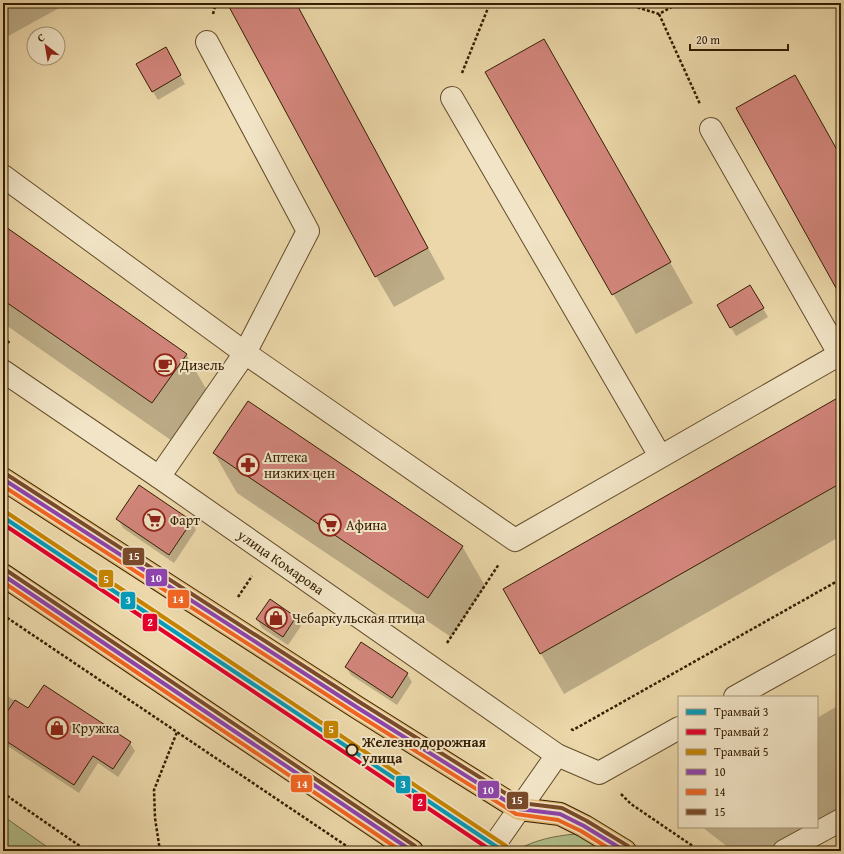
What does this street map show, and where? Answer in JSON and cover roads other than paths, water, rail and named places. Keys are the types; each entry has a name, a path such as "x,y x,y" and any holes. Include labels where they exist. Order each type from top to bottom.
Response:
{"main road":[{"path":"3,479 364,712 519,809 560,814 584,826 625,851"},
{"path":"3,575 412,851"}],"street":[{"path":"159,477 245,353 308,231 207,42"},
{"path":"452,98 660,456"},
{"path":"3,176 245,353 515,540 660,456 840,356 711,128"},
{"name":"улица Комарова","path":"3,371 159,477 557,755 599,773 678,729"},
{"path":"737,696 841,638"},
{"path":"490,851 557,755"},
{"path":"784,851 841,820"}],"tram line":[{"name":"5","path":"6,512 506,846"},
{"name":"3","path":"3,517 503,851"},
{"name":"2","path":"3,524 492,851"}],"place":[{"name":"Дизель","path":"165,365"},
{"name":"Аптека низких цен","path":"248,465"},
{"name":"Фарт","path":"154,520"},
{"name":"Афина","path":"330,525"},
{"name":"Чебаркульская птица","path":"276,618"},
{"name":"Кружка","path":"57,728"},
{"name":"Железнодорожная улица","path":"352,750"}]}
